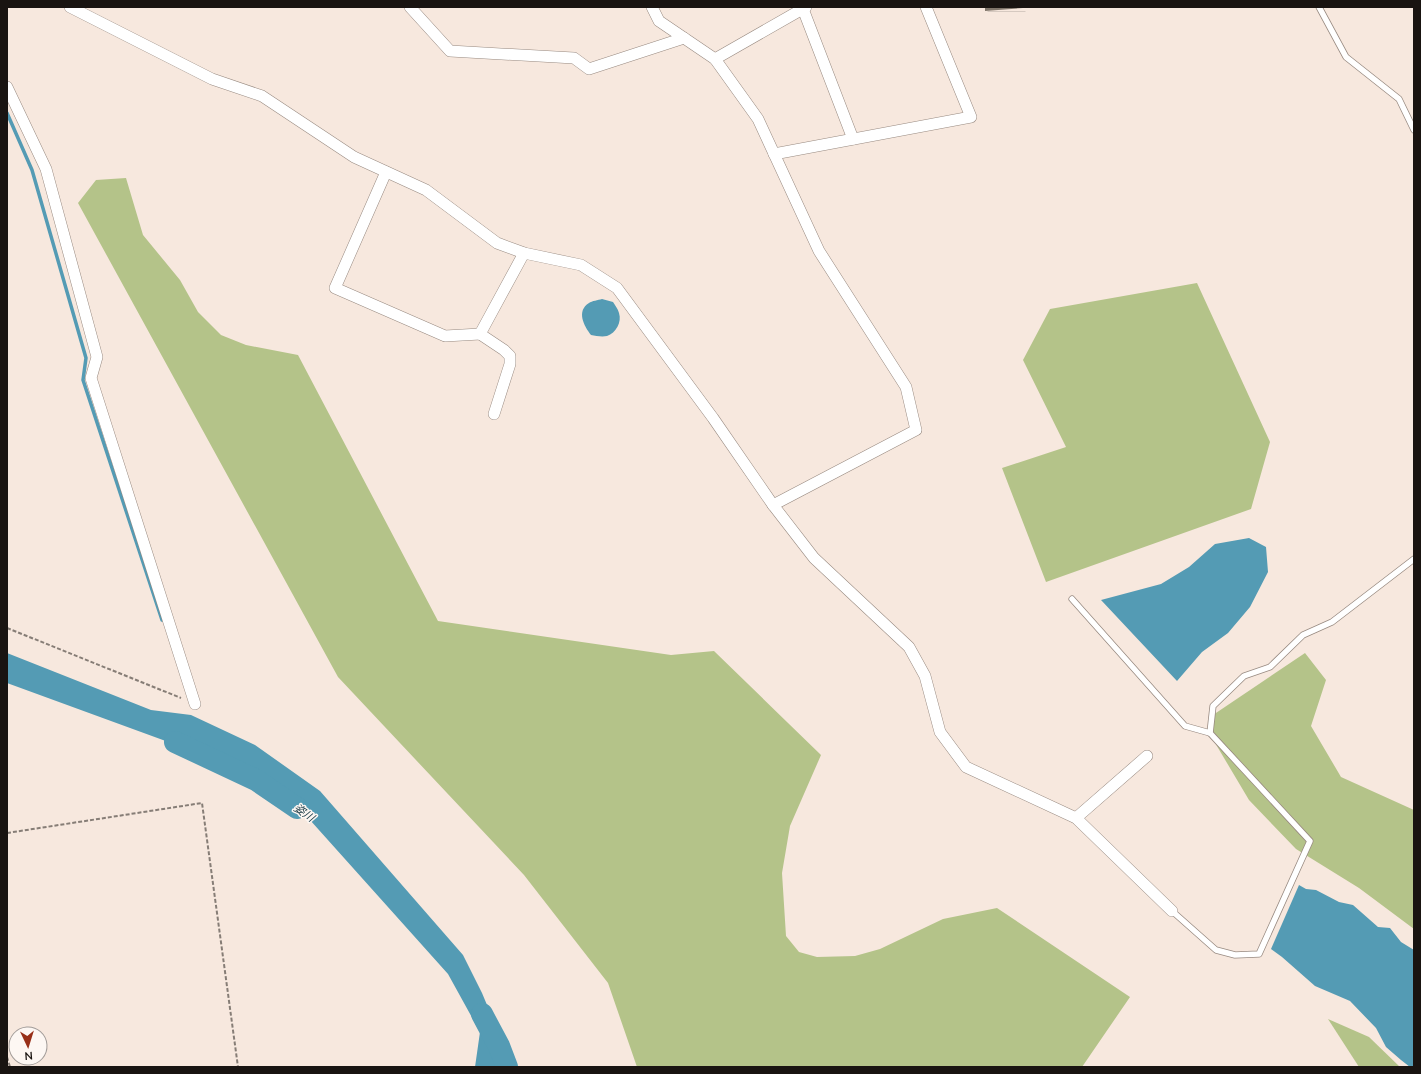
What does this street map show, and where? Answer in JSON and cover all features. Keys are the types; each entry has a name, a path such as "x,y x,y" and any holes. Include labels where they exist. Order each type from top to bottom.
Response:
{"street":[{"path":"70,7 212,79 262,96 354,157 426,190 497,243 524,253 581,265 617,288 713,418 773,505 814,558 909,647 925,676 940,732 966,767 1076,818 1172,911"},
{"path":"410,7 450,51 574,58 589,70 684,38"},
{"path":"652,7 659,21 715,59 758,119 819,251 906,387 916,430 773,505"},
{"path":"774,154 971,117 926,7"},
{"path":"715,59 805,8 853,139"},
{"path":"7,87 46,169 97,357 91,378 195,704"},
{"path":"386,172 336,288 445,336 480,334 504,350 510,356 510,364 494,414"},
{"path":"480,334 524,253"},
{"path":"1076,818 1147,756"}],"lane":[{"path":"1319,7 1346,57 1399,99 1414,130"},
{"path":"1210,733 1213,706 1244,676 1270,668 1303,635 1332,622 1414,559"},
{"path":"1072,599 1186,726 1210,733 1310,842 1259,954 1235,955 1216,950 1172,911"}],"path":[{"path":"7,628 195,704"},
{"path":"7,833 202,802 238,1067"},
{"path":"7,1057 10,1067"}],"green space":[{"path":"126,178 143,235 180,280 198,312 221,335 246,345 298,355 438,621 671,655 714,651 821,755 790,826 782,873 786,936 799,952 817,957 855,956 880,949 943,919 997,908 1130,997 1082,1067 637,1067 608,983 524,875 338,677 78,203 96,180"},
{"path":"1197,283 1270,442 1251,509 1046,582 1002,468 1066,447 1023,360 1050,309"},
{"path":"1305,653 1326,680 1311,726 1341,777 1414,810 1414,929 1359,888 1296,849 1249,800 1208,731 1210,717"},
{"path":"1328,1019 1369,1037 1400,1067 1359,1067"}],"water":[{"path":"602,299 613,302 617,309 620,316 618,327 607,336 591,335 582,319 583,310 589,303"},
{"path":"1249,538 1266,547 1268,572 1250,607 1228,633 1202,652 1177,681 1101,600 1161,584 1189,567 1215,544"},
{"path":"7,653 151,710 191,715 255,745 320,791 463,955 482,993 495,1024 499,1067 475,1067 480,1032 448,974 310,820 245,770 7,683"},
{"path":"1299,885 1306,889 1316,890 1339,902 1353,905 1378,927 1390,928 1401,942 1414,950 1413,1067 1410,1067 1386,1047 1376,1028 1350,1001 1315,986 1271,949"}],"building":[{"path":"985,7 1023,7 1023,8 985,11"}],"waterway":[{"path":"7,113 32,170 86,358 83,380 162,620"},
{"name":"姿川","path":"175,742 256,780 297,808"},
{"name":"姿川","path":"482,1014 499,1046 507,1067"}]}
